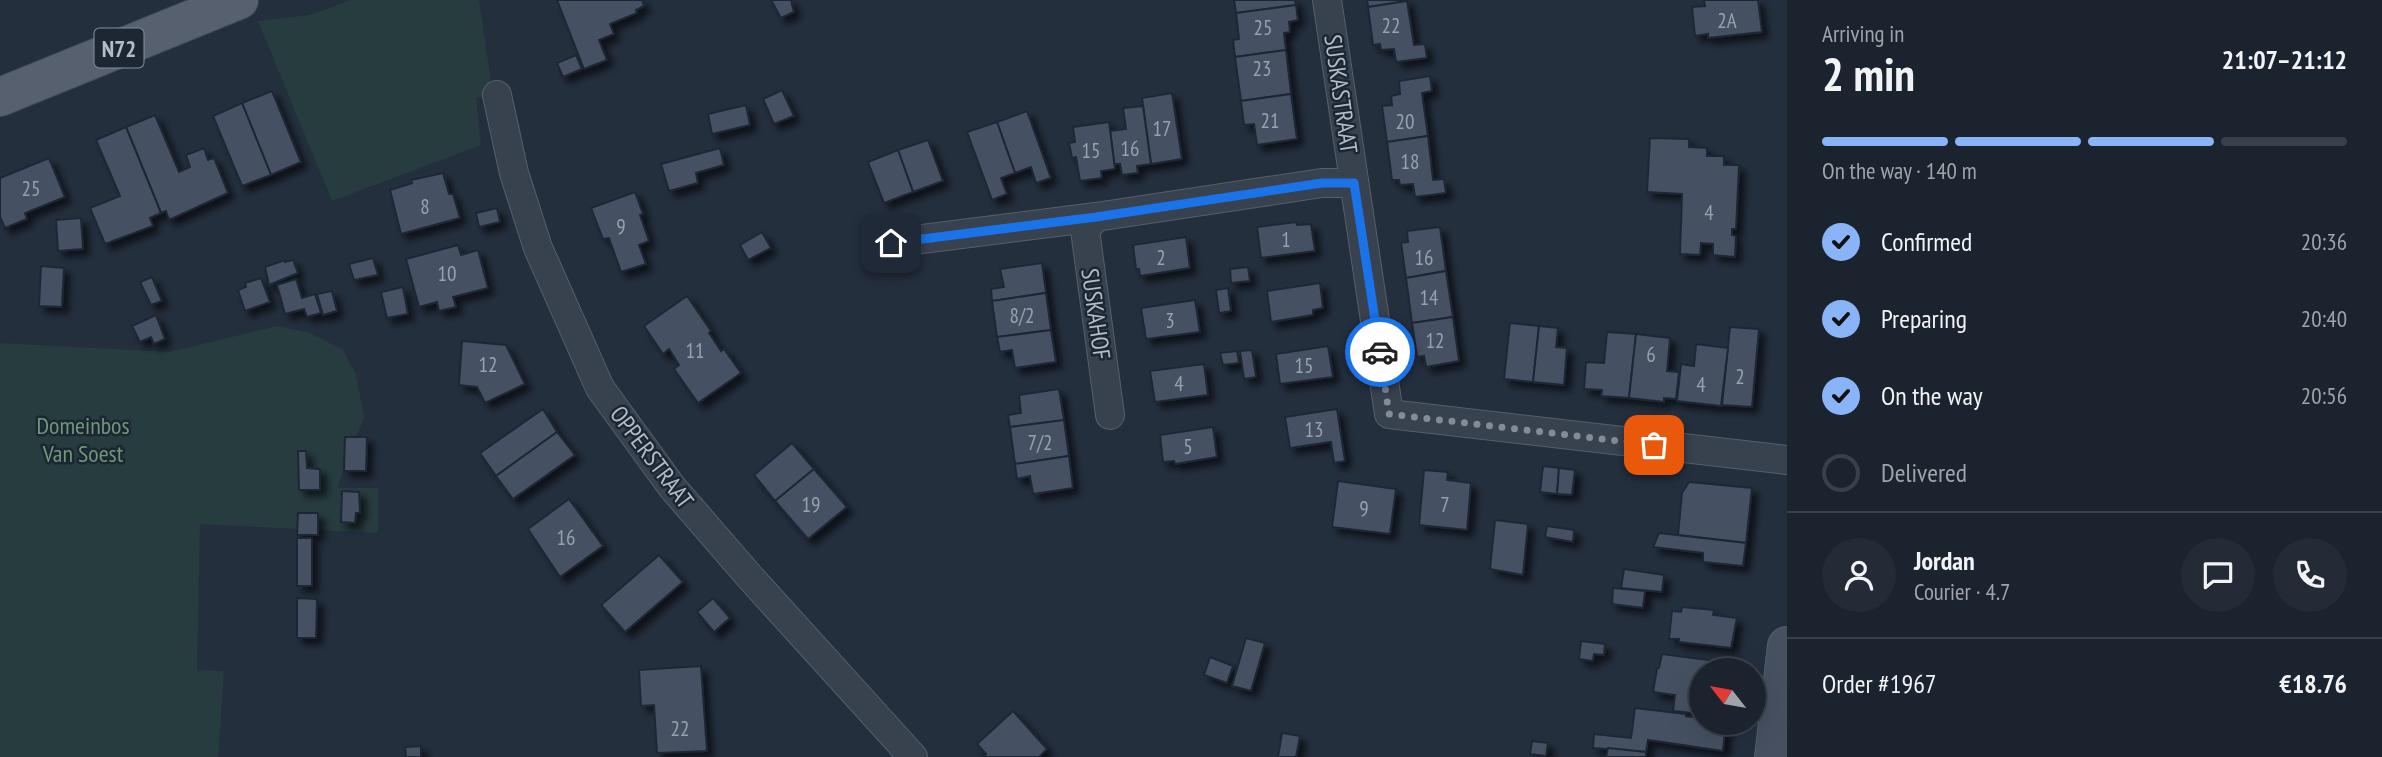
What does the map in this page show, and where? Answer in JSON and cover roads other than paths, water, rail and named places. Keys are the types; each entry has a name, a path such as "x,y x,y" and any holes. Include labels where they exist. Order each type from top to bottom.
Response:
{"main road":[{"name":"N72","path":"0,97 239,0"}],"street":[{"name":"SUSKASTRAAT","path":"1327,0 1389,414 1787,460"},
{"name":"OPPERSTRAAT","path":"497,95 514,173 538,248 600,388 672,487 913,757"},
{"path":"891,243 1096,217 1322,183 1354,183"},
{"name":"SUSKAHOF","path":"1096,217 1085,230 1110,415"},
{"path":"1774,757 1787,646"}],"park label":[{"name":"Domeinbos Van Soest","path":"83,439"}]}
